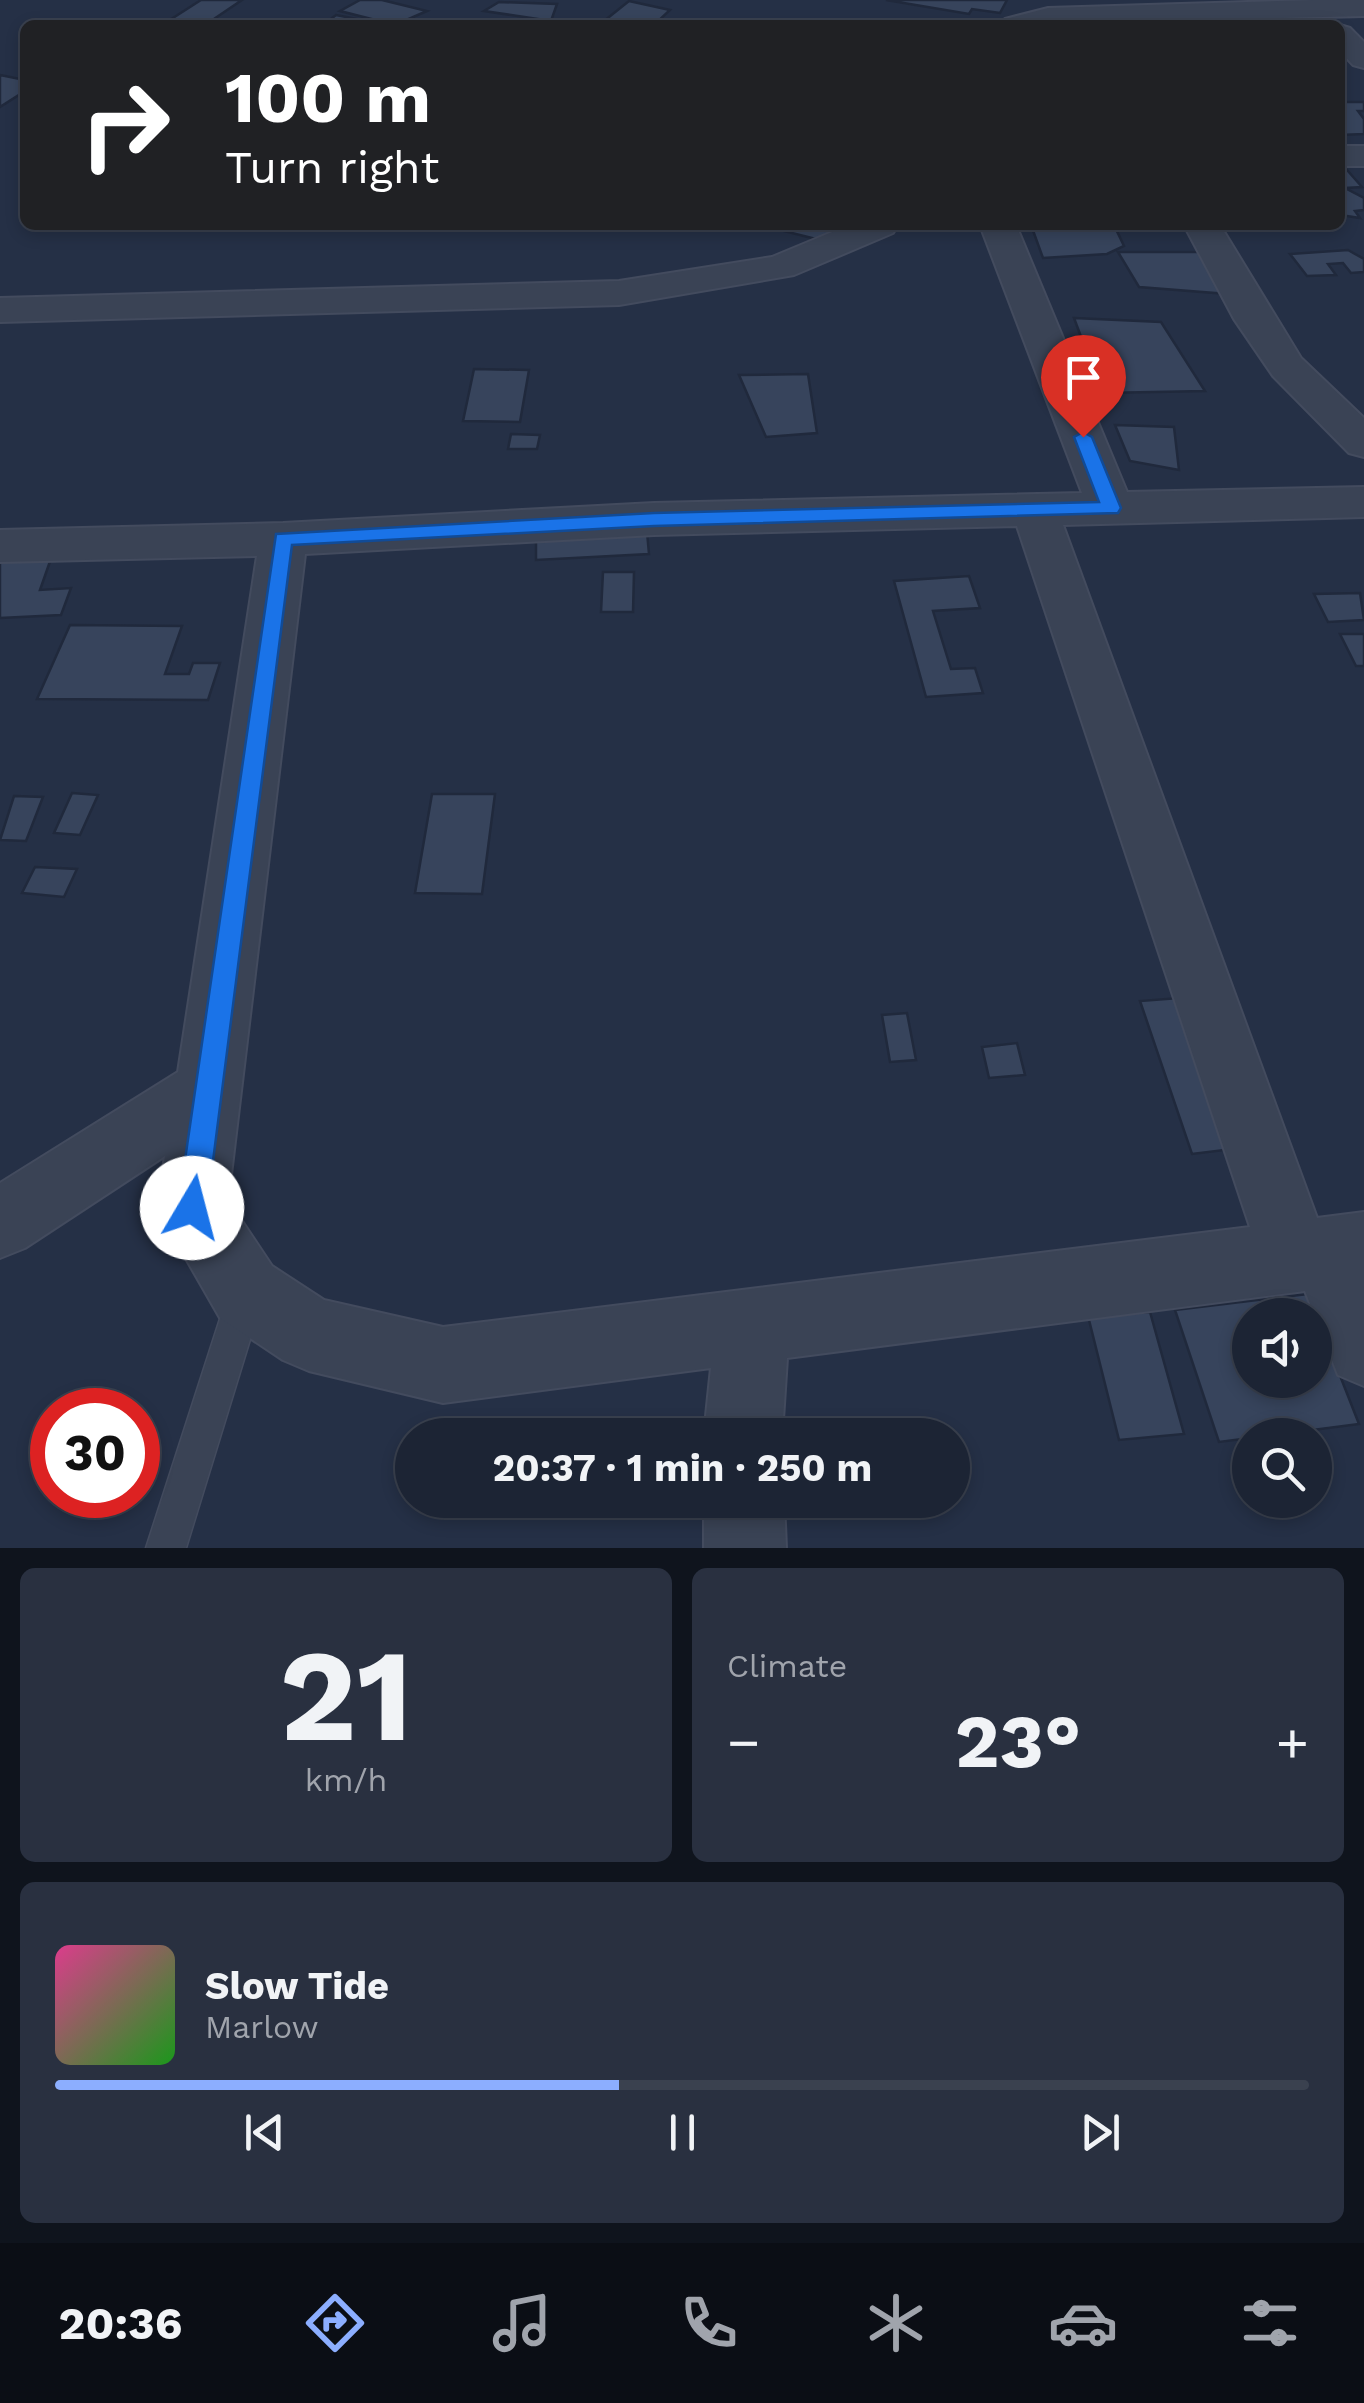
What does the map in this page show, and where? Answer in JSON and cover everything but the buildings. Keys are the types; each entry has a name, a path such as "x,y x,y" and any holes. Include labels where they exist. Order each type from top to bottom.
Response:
{"street":[{"path":"1033,20 1048,16 1096,20 1318,12 1364,6"},
{"path":"1345,39 1364,59"},
{"path":"0,310 619,292 781,267 868,230"},
{"path":"1000,230 1111,508"},
{"path":"1205,230 1254,319 1287,367 1364,443"},
{"path":"0,546 283,539 654,519 1036,513 1364,502"},
{"path":"1036,513 1364,1349"},
{"path":"283,539 192,1208 246,1292 310,1334 444,1365 753,1323 1329,1254"},
{"path":"0,1223 208,1090"},
{"path":"745,1418 753,1323"},
{"path":"744,1518 745,1548"}],"lane":[{"path":"166,1548 246,1292"}],"route":[{"path":"192,1208 283,539 654,519 1036,513 1111,508 1083,437"}]}
